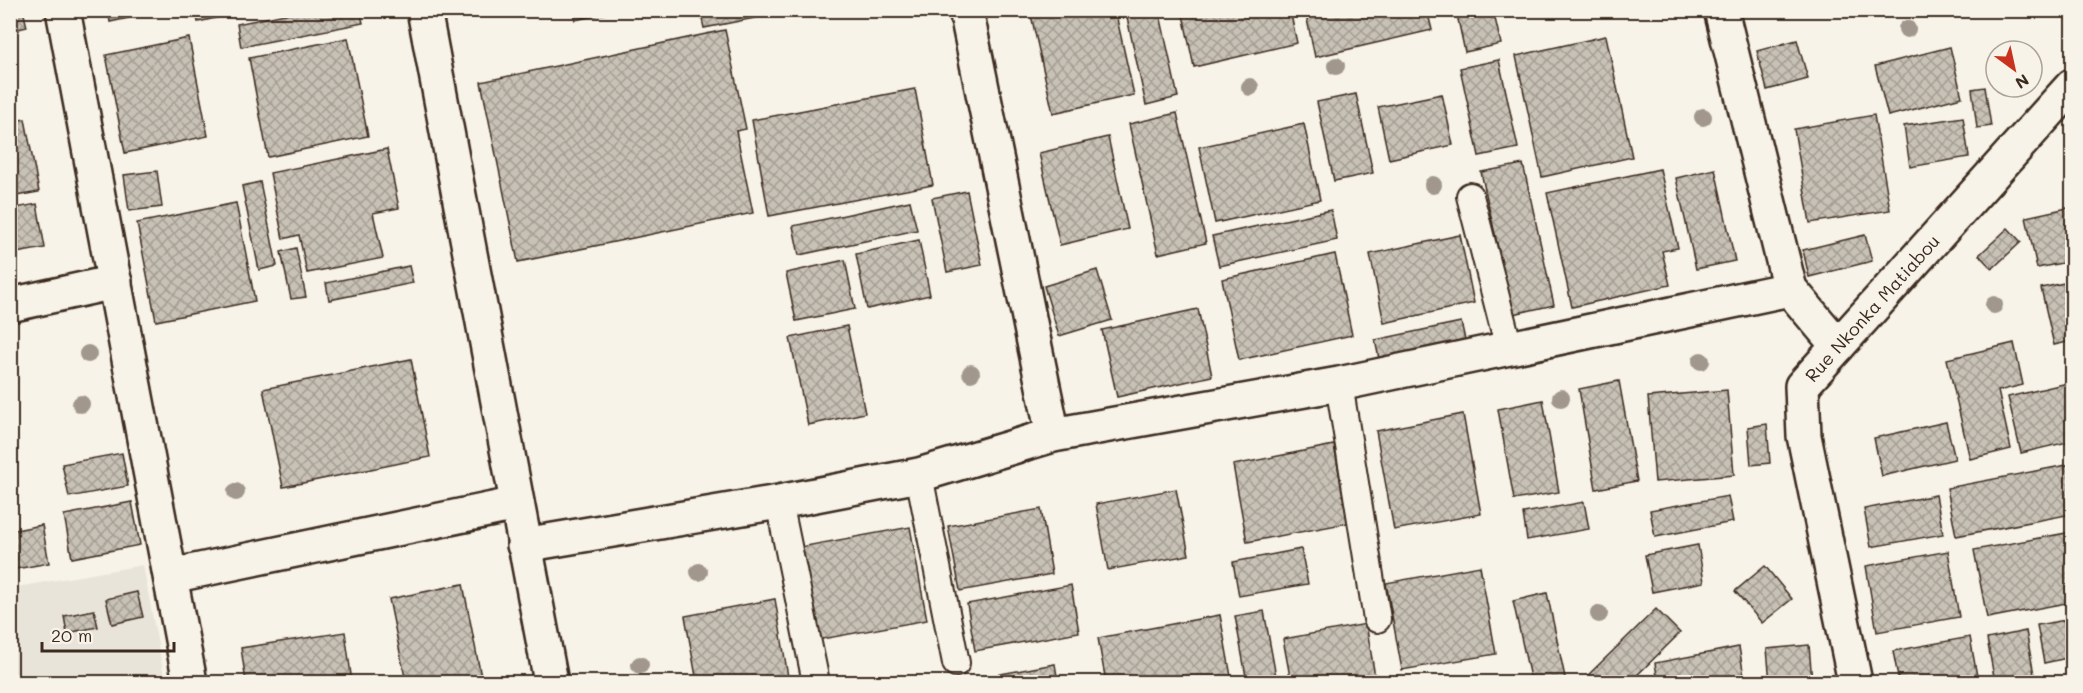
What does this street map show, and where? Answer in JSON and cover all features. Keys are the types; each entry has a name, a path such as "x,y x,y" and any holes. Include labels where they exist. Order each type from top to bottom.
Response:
{"street":[{"path":"63,10 190,682"},
{"path":"424,10 551,682"},
{"path":"966,10 1053,435"},
{"path":"1721,10 1790,289 1838,346"},
{"name":"Rue Nkonka Matiabou","path":"1855,682 1804,436 1802,386 2073,86"},
{"path":"10,304 115,282"},
{"path":"524,545 778,502 919,475 1053,435 1339,384 1790,289"},
{"path":"171,576 517,504"}],"lane":[{"path":"1470,196 1509,348"},
{"path":"1339,384 1377,619"},
{"path":"919,475 956,663"},
{"path":"778,502 816,682"}],"shaded area":[{"path":"143,565 165,682 11,682 11,588"}],"building":[{"path":"10,10 23,10 27,27 10,31"},
{"path":"108,10 165,10 110,22"},
{"path":"196,10 228,10 229,15 198,22"},
{"path":"304,10 360,10 363,23 241,47 237,24"},
{"path":"573,10 621,10 575,20"},
{"path":"700,10 759,10 760,17 704,28"},
{"path":"1051,10 1115,10 1134,95 1053,113 1031,15"},
{"path":"1137,10 1159,10 1178,97 1146,105 1126,13"},
{"path":"1182,10 1290,10 1297,43 1194,67"},
{"path":"1305,10 1427,10 1432,30 1315,57"},
{"path":"1456,10 1493,10 1501,44 1465,52"},
{"path":"725,30 746,129 736,131 753,213 518,262 481,82"},
{"path":"1606,36 1632,157 1542,177 1516,56"},
{"path":"189,38 208,136 125,153 106,55"},
{"path":"348,38 368,136 268,157 249,58"},
{"path":"1797,40 1808,79 1767,90 1757,51"},
{"path":"1950,47 1962,97 1888,116 1875,66"},
{"path":"1499,60 1518,148 1479,156 1460,68"},
{"path":"1984,87 1984,99 1987,99 1991,126 1977,128 1972,89"},
{"path":"915,89 933,185 769,216 752,120"},
{"path":"1356,94 1373,173 1334,181 1317,102"},
{"path":"1442,94 1453,145 1389,159 1378,107"},
{"path":"1177,113 1206,243 1158,254 1129,124"},
{"path":"1874,115 1890,210 1810,223 1794,129"},
{"path":"1963,117 1969,157 1910,167 1904,126"},
{"path":"25,119 39,192 10,197 10,122"},
{"path":"1304,124 1320,200 1215,223 1199,147"},
{"path":"1108,137 1128,229 1060,245 1039,153"},
{"path":"387,149 399,208 373,213 383,258 307,273 299,235 283,239 270,173"},
{"path":"1523,164 1554,305 1513,314 1481,172"},
{"path":"1660,169 1678,248 1662,251 1670,285 1572,307 1547,193"},
{"path":"1715,169 1735,261 1696,269 1676,178"},
{"path":"157,171 162,207 129,211 124,175"},
{"path":"260,182 277,266 259,270 242,186"},
{"path":"967,191 982,265 947,272 932,198"},
{"path":"910,201 917,230 799,255 793,226"},
{"path":"236,203 255,301 156,321 137,223"},
{"path":"37,204 45,248 10,254 10,209"},
{"path":"2072,207 2072,261 2037,268 2026,217"},
{"path":"1331,210 1337,240 1219,266 1212,236"},
{"path":"2008,228 2021,242 1992,269 1979,255"},
{"path":"1460,235 1474,303 1384,323 1370,254"},
{"path":"1865,235 1872,261 1809,277 1803,250"},
{"path":"919,240 930,295 867,309 856,254"},
{"path":"296,248 306,297 291,299 281,252"},
{"path":"1335,254 1352,335 1239,360 1222,279"},
{"path":"845,260 855,309 796,321 786,273"},
{"path":"409,266 413,283 329,300 326,283"},
{"path":"1097,270 1112,320 1059,336 1044,286"},
{"path":"2064,283 2072,320 2072,341 2054,345 2041,288"},
{"path":"1198,309 1212,376 1117,397 1102,330"},
{"path":"1461,322 1466,344 1380,363 1375,340"},
{"path":"847,326 865,413 808,425 790,338"},
{"path":"2014,343 2023,385 1998,391 2011,449 1970,459 1947,359"},
{"path":"411,359 430,457 283,487 263,389"},
{"path":"1619,381 1637,481 1596,489 1579,389"},
{"path":"2072,382 2072,441 2021,453 2008,397"},
{"path":"1727,390 1734,475 1655,482 1648,397"},
{"path":"1543,400 1559,492 1514,500 1498,409"},
{"path":"1463,414 1481,514 1394,530 1376,431"},
{"path":"1946,422 1955,459 1882,476 1874,438"},
{"path":"1767,424 1770,463 1751,465 1748,427"},
{"path":"1334,445 1348,523 1247,542 1233,465"},
{"path":"122,453 128,486 69,497 62,464"},
{"path":"2072,464 2072,514 1956,536 1947,488"},
{"path":"1176,489 1189,555 1108,570 1096,504"},
{"path":"1936,495 1943,534 1871,547 1864,509"},
{"path":"1728,496 1733,522 1655,537 1650,510"},
{"path":"132,502 140,545 72,558 64,515"},
{"path":"1584,502 1589,529 1527,540 1523,513"},
{"path":"1041,509 1052,574 960,591 948,526"},
{"path":"42,525 49,563 10,570 10,531"},
{"path":"910,527 927,620 817,640 800,547"},
{"path":"2072,532 2072,602 1987,618 1974,550"},
{"path":"1698,545 1704,582 1652,592 1645,555"},
{"path":"1301,549 1308,584 1239,596 1233,562"},
{"path":"1948,551 1959,617 1877,632 1866,566"},
{"path":"1480,566 1496,654 1402,670 1386,583"},
{"path":"1765,566 1792,599 1762,623 1735,591"},
{"path":"463,584 482,682 406,682 389,599"},
{"path":"1071,585 1079,632 975,651 967,604"},
{"path":"137,592 143,617 112,624 106,599"},
{"path":"1547,593 1566,682 1531,682 1513,601"},
{"path":"775,599 788,677 758,682 697,682 685,616"},
{"path":"1656,609 1680,633 1630,682 1581,682"},
{"path":"94,610 98,627 67,633 64,616"},
{"path":"1264,611 1277,682 1247,682 1235,616"},
{"path":"1220,615 1232,682 1106,682 1098,638"},
{"path":"2072,619 2072,657 2044,663 2037,625"},
{"path":"1366,624 1376,682 1291,682 1283,639"},
{"path":"2026,631 2035,680 1995,682 1987,639"},
{"path":"345,632 352,682 246,682 241,648"},
{"path":"1970,637 1978,682 1899,682 1893,651"},
{"path":"1809,645 1812,682 1770,682 1767,649"},
{"path":"1739,647 1745,682 1658,682 1655,663"},
{"path":"1055,664 1058,682 957,682"}]}
